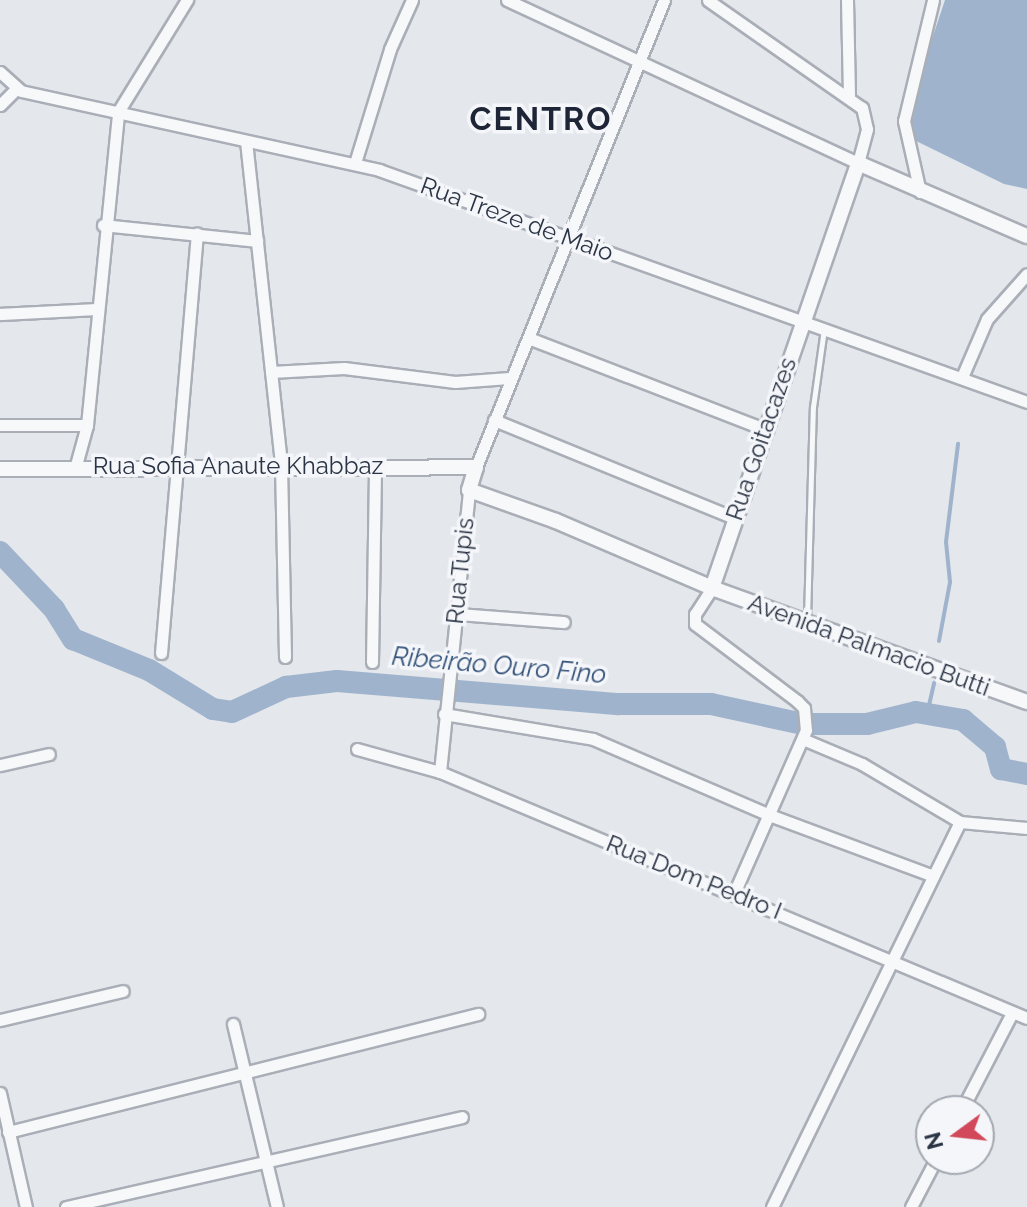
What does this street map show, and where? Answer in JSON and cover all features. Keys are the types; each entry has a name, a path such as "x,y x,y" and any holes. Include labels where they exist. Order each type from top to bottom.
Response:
{"street":[{"path":"76,465 87,425 103,225 118,112 187,0"},
{"path":"355,163 390,49 412,0"},
{"path":"507,0 920,192 1027,236"},
{"path":"476,467 509,378 531,339 567,238 664,0"},
{"path":"708,0 849,97"},
{"path":"847,0 849,97"},
{"path":"920,192 904,121 933,0"},
{"path":"0,72 16,89 0,105"},
{"name":"Rua Treze de Maio","path":"16,89 355,163 1027,402"},
{"name":"Rua Goitacazes","path":"806,735 804,708 699,629 695,614 712,588 764,429 858,163 867,121 849,97"},
{"path":"246,141 281,465 285,657"},
{"path":"103,225 257,241"},
{"path":"161,653 174,465 197,234"},
{"path":"962,377 987,319 1027,274"},
{"path":"0,314 96,309"},
{"path":"531,339 764,429"},
{"path":"271,372 344,368 455,382 509,378"},
{"path":"494,420 734,518"},
{"path":"0,425 87,425"},
{"name":"Rua Sofia Anaute Khabbaz","path":"0,469 76,465 476,467"},
{"path":"372,662 375,466"},
{"name":"Rua Tupis","path":"440,772 444,708 469,490 476,467"},
{"name":"Avenida Palmacio Butti","path":"469,490 556,521 712,588 807,619 1027,702"},
{"path":"457,614 564,622"},
{"path":"444,708 593,739 772,816 933,876"},
{"path":"734,893 772,816 806,735 960,822 1027,828"},
{"name":"Rua Dom Pedro I","path":"357,749 440,772 1027,1018"},
{"path":"0,765 49,754"},
{"path":"772,1207 960,822"},
{"path":"0,1020 123,991"},
{"path":"969,1095 1012,1013"},
{"path":"8,1132 478,1014"},
{"path":"233,1024 277,1207"},
{"path":"0,1093 26,1207"},
{"path":"66,1207 266,1159 462,1117"},
{"path":"911,1207 928,1175"}],"lane":[{"path":"807,619 813,407 824,328"}],"water":[{"path":"945,0 1027,0 1027,189 1004,184 912,139 904,123"}],"waterway":[{"path":"939,641 950,582 946,542 958,444"},
{"name":"Ribeirão Ouro Fino","path":"0,552 54,609 73,639 149,670 213,709 232,712 286,687 337,681 619,704 711,704 803,724 867,724 916,712 963,720 995,747 1001,769 1027,774"},
{"path":"927,714 934,683"}],"district":[{"name":"CENTRO","path":"541,119"}]}
